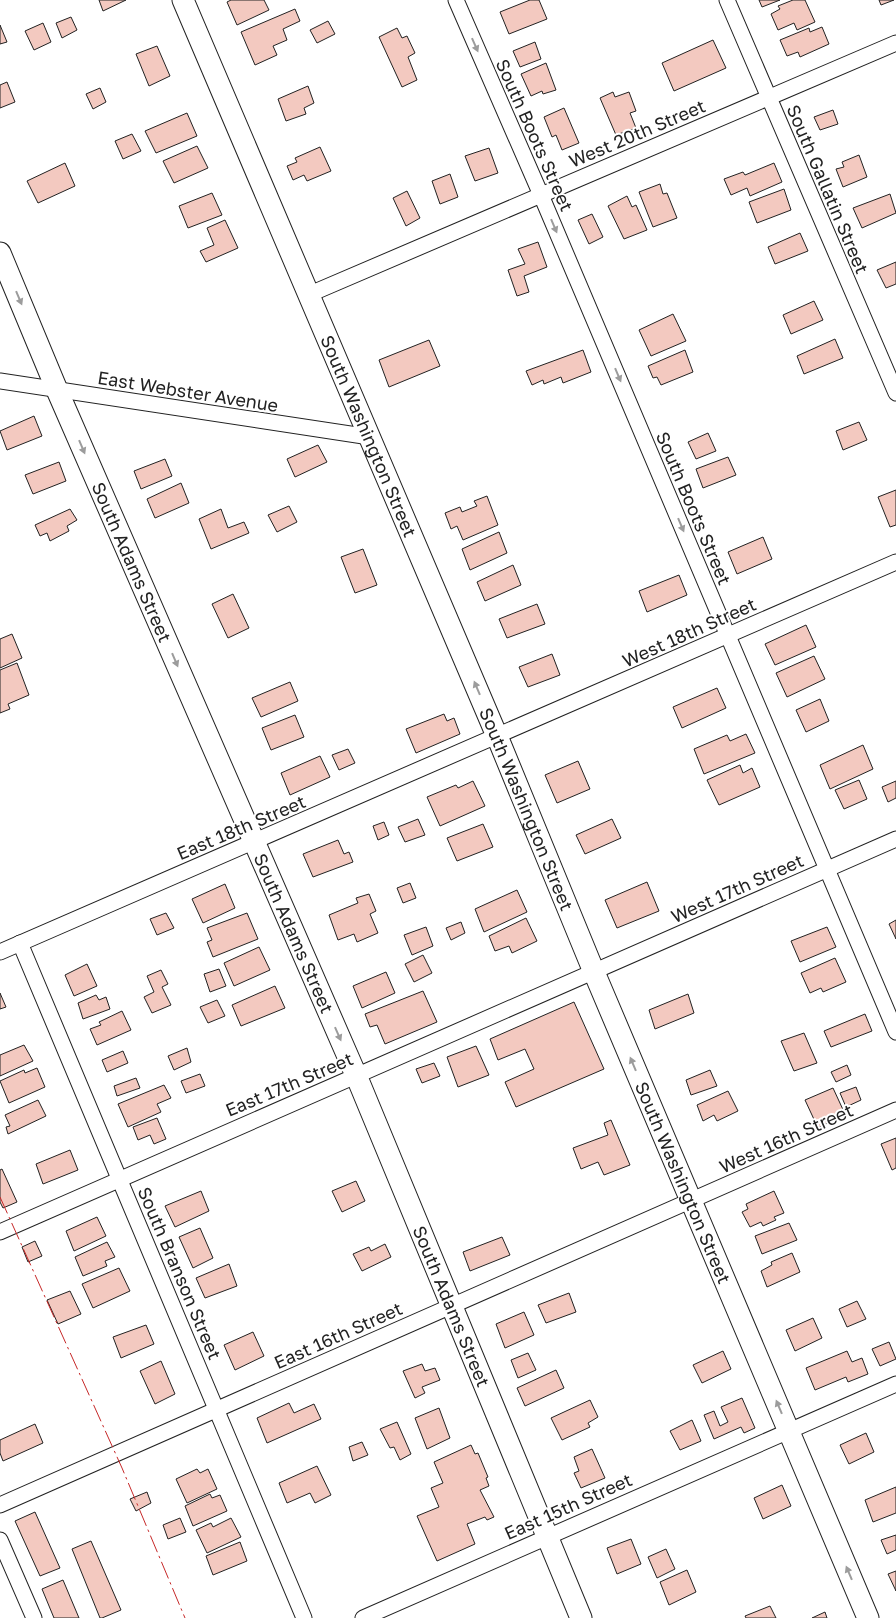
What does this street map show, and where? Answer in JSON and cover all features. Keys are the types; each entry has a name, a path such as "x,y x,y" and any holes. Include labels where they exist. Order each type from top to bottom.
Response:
{"main road":[{"name":"South Washington Street","path":"183,0 310,294 497,736 594,972 868,1618"},
{"name":"South Adams Street","path":"0,252 57,390 356,1075 545,1536 581,1618"}],"street":[{"name":"South Boots Street","path":"456,0 541,195 896,1032"},
{"name":"South Gallatin Street","path":"727,0 896,393"},
{"name":"West 20th Street","path":"310,294 896,43"},
{"name":"East Webster Avenue","path":"0,381 370,437"},
{"name":"West 18th Street","path":"497,736 896,562"},
{"name":"East 18th Street","path":"0,952 497,736"},
{"name":"West 17th Street","path":"594,972 896,839"},
{"name":"South Branson Street","path":"20,943 304,1618"},
{"name":"East 17th Street","path":"0,1232 119,1178 594,972"},
{"name":"West 16th Street","path":"692,1200 896,1110"},
{"name":"East 16th Street","path":"0,1505 692,1200"},
{"name":"East 15th Street","path":"364,1618 545,1536 896,1384"},
{"path":"0,1540 34,1618"}],"building":[{"path":"99,0 126,0 103,11"},
{"path":"231,0 264,0 269,10 237,25 227,2"},
{"path":"530,0 539,0 547,19 509,34 500,12"},
{"path":"759,0 780,0 762,7"},
{"path":"793,0 805,0 815,22 797,30 794,23 778,30 771,14 780,9 778,6"},
{"path":"879,0 894,0 881,5"},
{"path":"295,9 300,21 283,29 287,40 273,46 277,55 255,65 241,32"},
{"path":"71,17 77,30 62,38 56,23"},
{"path":"328,21 335,34 317,43 310,30"},
{"path":"43,23 51,42 34,50 25,31"},
{"path":"0,25 7,42 0,44"},
{"path":"822,27 829,44 800,57 798,52 787,56 780,40 809,28 810,32"},
{"path":"397,28 402,38 407,36 415,53 408,57 417,80 402,87 379,37"},
{"path":"713,40 726,68 674,91 662,63"},
{"path":"535,42 541,59 520,67 513,51"},
{"path":"157,46 170,76 149,86 136,54"},
{"path":"546,63 556,90 543,94 542,91 531,96 521,74"},
{"path":"7,82 15,102 0,108 0,85"},
{"path":"308,86 314,103 304,108 306,114 286,121 278,99"},
{"path":"100,88 106,102 93,109 86,94"},
{"path":"613,92 615,97 629,92 636,111 630,113 636,128 616,135 600,98"},
{"path":"564,108 579,143 562,150 556,135 552,137 544,117"},
{"path":"833,110 838,124 820,130 814,117"},
{"path":"187,113 197,136 156,153 145,131"},
{"path":"132,134 141,151 123,159 115,141"},
{"path":"197,146 208,168 174,183 163,161"},
{"path":"320,147 331,171 307,181 304,175 293,180 287,166 297,162 295,158"},
{"path":"489,148 498,173 475,181 465,156"},
{"path":"859,155 867,177 843,187 836,169 844,167 842,162"},
{"path":"65,163 75,186 38,203 27,181"},
{"path":"774,163 782,182 750,196 747,188 731,195 724,179 743,172 745,175"},
{"path":"450,174 458,197 440,204 432,181"},
{"path":"660,184 663,194 667,193 677,218 653,227 639,192"},
{"path":"784,189 791,210 757,223 749,202"},
{"path":"407,191 420,218 406,226 393,198"},
{"path":"212,193 222,215 188,228 179,206"},
{"path":"890,194 896,213 862,228 853,208"},
{"path":"627,196 632,207 636,205 647,230 624,239 608,206"},
{"path":"592,214 603,237 589,244 578,220"},
{"path":"225,220 238,248 206,262 200,251 214,245 207,228"},
{"path":"800,233 808,251 775,264 768,247"},
{"path":"538,242 547,267 524,276 529,292 517,296 508,270 525,264 518,249"},
{"path":"896,262 896,284 886,288 877,270"},
{"path":"814,301 823,320 791,334 783,315"},
{"path":"673,314 686,341 651,356 639,330"},
{"path":"835,339 843,358 804,374 797,356"},
{"path":"429,340 440,366 389,387 379,360"},
{"path":"583,350 591,372 563,383 561,377 544,384 543,380 532,385 526,371"},
{"path":"685,350 693,372 661,385 657,377 653,378 648,366"},
{"path":"34,416 42,436 7,450 0,431"},
{"path":"859,422 867,440 843,450 836,431"},
{"path":"708,433 716,451 696,459 688,442"},
{"path":"318,445 327,462 295,477 287,459"},
{"path":"728,457 736,475 703,488 696,469"},
{"path":"165,459 172,476 141,489 134,471"},
{"path":"59,462 66,481 33,494 25,475"},
{"path":"181,483 189,503 155,518 147,499"},
{"path":"896,490 896,525 890,527 878,497"},
{"path":"487,496 498,525 463,540 457,526 451,529 445,513 460,507 462,512 477,506 474,501"},
{"path":"289,506 297,522 277,532 268,515"},
{"path":"70,509 77,520 67,526 69,531 50,541 47,533 40,536 35,525"},
{"path":"221,509 228,528 244,522 249,533 211,549 199,519"},
{"path":"499,532 507,553 470,570 462,549"},
{"path":"763,537 772,559 737,574 728,552"},
{"path":"363,549 377,585 355,593 341,557"},
{"path":"513,565 521,585 485,601 477,582"},
{"path":"679,575 687,595 647,612 639,591"},
{"path":"233,594 249,628 228,638 212,604"},
{"path":"537,604 545,624 507,638 499,619"},
{"path":"806,625 816,647 775,665 765,644"},
{"path":"12,634 22,658 0,668 0,639"},
{"path":"552,654 560,675 528,687 519,667"},
{"path":"814,656 825,679 787,697 776,673"},
{"path":"17,663 29,695 8,704 10,709 0,713 0,670"},
{"path":"290,682 298,701 261,717 252,698"},
{"path":"717,688 726,708 682,728 673,707"},
{"path":"820,699 829,721 806,732 796,710"},
{"path":"444,714 447,721 454,718 460,734 416,753 406,729"},
{"path":"295,715 304,737 271,750 262,728"},
{"path":"746,734 755,753 704,774 694,749 727,735 730,741"},
{"path":"863,745 873,769 830,789 820,765"},
{"path":"348,749 355,763 339,770 332,755"},
{"path":"320,756 330,777 290,795 281,773"},
{"path":"578,761 590,789 557,803 545,775"},
{"path":"740,765 743,773 752,768 760,787 719,805 707,780"},
{"path":"859,780 867,799 844,809 835,790"},
{"path":"473,781 485,806 440,826 427,797 456,785 458,788"},
{"path":"896,781 896,798 888,802 882,787"},
{"path":"418,819 425,835 405,842 398,827"},
{"path":"612,819 621,838 585,854 576,835"},
{"path":"384,822 389,835 378,840 373,826"},
{"path":"483,824 493,847 457,861 447,838"},
{"path":"338,840 344,854 349,852 353,862 313,877 303,854"},
{"path":"647,882 659,911 617,928 605,900"},
{"path":"410,883 416,898 403,903 397,888"},
{"path":"225,884 235,908 203,923 192,899"},
{"path":"517,890 527,912 484,932 475,909"},
{"path":"369,894 376,911 370,914 378,933 357,942 354,934 338,940 329,915 358,903 356,898"},
{"path":"166,913 174,928 157,935 150,919"},
{"path":"247,913 258,939 213,957 207,942 212,940 207,928"},
{"path":"526,918 537,941 512,953 509,946 495,951 489,936"},
{"path":"896,920 896,939 889,924"},
{"path":"461,922 465,933 451,940 446,928"},
{"path":"426,927 433,946 412,955 404,935"},
{"path":"827,927 836,947 800,962 791,941"},
{"path":"259,947 270,970 234,986 224,963"},
{"path":"423,955 432,973 414,982 405,964"},
{"path":"835,958 846,982 823,992 821,988 810,993 801,973"},
{"path":"87,964 97,986 74,996 65,975"},
{"path":"219,969 226,986 210,992 204,974"},
{"path":"161,970 168,984 162,987 171,1005 152,1013 144,997 154,992 147,976"},
{"path":"386,972 395,993 362,1008 353,986"},
{"path":"275,986 285,1008 241,1026 232,1005"},
{"path":"423,991 437,1022 385,1044 377,1025 370,1027 365,1014"},
{"path":"0,993 6,1007 0,1009"},
{"path":"688,994 694,1013 655,1029 649,1010"},
{"path":"96,995 99,1000 106,997 110,1009 83,1019 78,1003"},
{"path":"217,1000 225,1016 208,1023 200,1007"},
{"path":"574,1002 604,1069 516,1107 505,1082 534,1069 525,1049 498,1060 490,1039"},
{"path":"122,1011 131,1030 97,1045 90,1029 101,1025 99,1022"},
{"path":"865,1014 872,1031 831,1047 824,1031"},
{"path":"804,1033 817,1063 794,1071 781,1041"},
{"path":"24,1045 33,1061 0,1076 0,1055"},
{"path":"476,1046 489,1075 458,1087 447,1057"},
{"path":"187,1048 191,1062 174,1070 168,1056"},
{"path":"123,1051 128,1063 107,1072 102,1060"},
{"path":"434,1063 440,1076 422,1083 416,1069"},
{"path":"847,1065 851,1075 836,1082 831,1072"},
{"path":"37,1068 45,1087 9,1103 0,1081 24,1070 25,1073"},
{"path":"710,1070 717,1086 691,1095 686,1080"},
{"path":"200,1074 205,1086 186,1093 181,1081"},
{"path":"136,1078 140,1088 117,1096 114,1086"},
{"path":"164,1085 171,1098 157,1104 161,1112 128,1127 118,1104"},
{"path":"856,1087 861,1100 846,1107 840,1093"},
{"path":"833,1088 845,1114 818,1128 805,1100"},
{"path":"728,1091 738,1111 717,1121 714,1115 703,1121 697,1105"},
{"path":"38,1100 46,1116 8,1134 6,1127 10,1126 5,1115"},
{"path":"157,1118 166,1139 154,1144 150,1135 138,1140 133,1127"},
{"path":"611,1120 630,1165 604,1175 598,1162 581,1169 573,1148 608,1135 604,1123"},
{"path":"896,1138 896,1168 892,1170 881,1144"},
{"path":"70,1150 78,1170 43,1184 36,1164"},
{"path":"2,1169 17,1202 3,1208 0,1202 0,1170"},
{"path":"356,1181 365,1201 342,1212 332,1191"},
{"path":"201,1191 209,1211 175,1227 165,1206"},
{"path":"774,1191 784,1213 774,1217 776,1220 763,1226 761,1222 750,1227 742,1212 748,1209 746,1204"},
{"path":"97,1217 106,1236 74,1251 66,1231"},
{"path":"789,1223 797,1240 762,1254 755,1236"},
{"path":"200,1228 213,1258 193,1268 179,1237"},
{"path":"502,1237 510,1255 470,1271 463,1252"},
{"path":"35,1241 42,1256 28,1262 22,1247"},
{"path":"107,1242 115,1257 105,1261 107,1266 83,1276 75,1257"},
{"path":"385,1244 391,1257 362,1271 353,1254 369,1247 371,1251"},
{"path":"792,1253 800,1272 767,1287 761,1271 772,1265 771,1262"},
{"path":"229,1264 237,1286 205,1298 196,1278"},
{"path":"119,1268 130,1291 93,1308 82,1284"},
{"path":"70,1291 81,1314 58,1324 47,1300"},
{"path":"569,1293 576,1312 546,1323 538,1305"},
{"path":"857,1301 866,1319 847,1327 839,1309"},
{"path":"524,1312 534,1335 505,1348 496,1324"},
{"path":"813,1318 822,1338 795,1351 786,1330"},
{"path":"146,1325 154,1344 121,1358 113,1337"},
{"path":"253,1332 264,1356 235,1370 224,1345"},
{"path":"889,1342 896,1359 880,1366 872,1349"},
{"path":"723,1351 731,1369 702,1383 693,1365"},
{"path":"847,1351 852,1362 862,1358 868,1374 848,1382 846,1377 815,1390 806,1368"},
{"path":"528,1353 536,1370 518,1378 511,1360"},
{"path":"161,1361 175,1394 155,1404 140,1371"},
{"path":"422,1364 425,1371 435,1368 440,1380 422,1387 425,1393 415,1398 403,1371"},
{"path":"556,1370 564,1388 525,1406 517,1388"},
{"path":"742,1398 755,1428 744,1433 741,1427 714,1439 704,1415 714,1411 720,1426 728,1422 721,1407"},
{"path":"590,1400 598,1417 588,1423 590,1427 562,1440 551,1418"},
{"path":"289,1403 294,1413 314,1404 321,1419 267,1443 257,1418"},
{"path":"439,1408 450,1438 427,1449 415,1418"},
{"path":"692,1420 701,1441 680,1450 670,1431"},
{"path":"397,1422 411,1454 400,1460 394,1447 390,1448 380,1429"},
{"path":"35,1424 43,1443 3,1461 0,1453 0,1440"},
{"path":"866,1433 874,1452 849,1464 840,1445"},
{"path":"362,1442 368,1455 353,1461 349,1447"},
{"path":"471,1445 475,1454 478,1453 488,1477 486,1478 489,1486 480,1490 494,1517 487,1520 485,1517 467,1524 475,1544 437,1561 417,1516 439,1507 431,1488 443,1483 434,1462"},
{"path":"592,1449 605,1478 581,1488 574,1473 579,1471 574,1457"},
{"path":"317,1466 331,1495 315,1503 310,1493 287,1503 279,1483"},
{"path":"197,1469 200,1473 208,1469 217,1489 187,1503 176,1479"},
{"path":"782,1485 791,1506 763,1519 754,1498"},
{"path":"896,1487 896,1513 873,1522 865,1500"},
{"path":"147,1492 151,1503 136,1511 130,1499"},
{"path":"210,1494 212,1498 220,1495 227,1511 193,1526 185,1506"},
{"path":"35,1512 60,1568 40,1576 15,1521"},
{"path":"180,1518 186,1532 168,1539 163,1525"},
{"path":"231,1518 241,1537 207,1553 196,1530 211,1523 213,1527"},
{"path":"896,1535 896,1550 887,1554 881,1540"},
{"path":"631,1539 641,1564 617,1574 607,1548"},
{"path":"91,1541 121,1610 102,1618 100,1618 72,1549"},
{"path":"240,1542 247,1561 213,1575 206,1556"},
{"path":"666,1549 675,1569 657,1578 648,1557"},
{"path":"687,1570 696,1592 669,1605 660,1582"},
{"path":"896,1571 896,1591 888,1574"},
{"path":"63,1580 79,1618 54,1618 42,1589"},
{"path":"770,1606 776,1618 746,1618 745,1616"},
{"path":"825,1612 827,1618 812,1618"}],"power":[{"path":"0,1197 122,1468 185,1618"}]}
